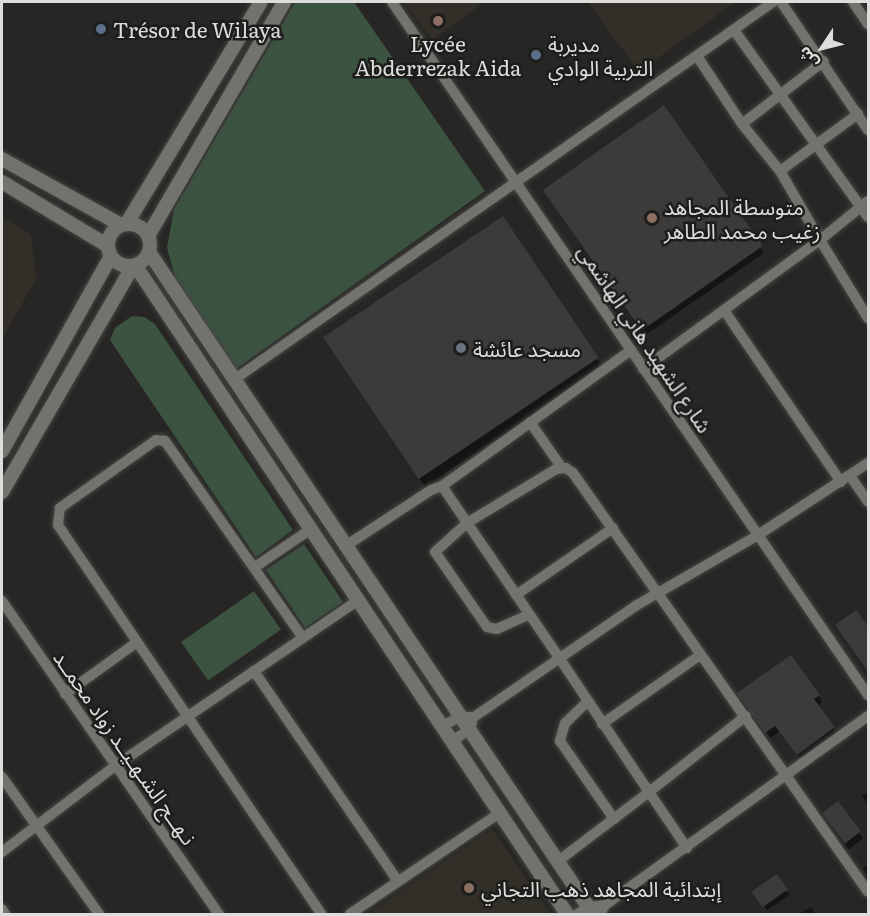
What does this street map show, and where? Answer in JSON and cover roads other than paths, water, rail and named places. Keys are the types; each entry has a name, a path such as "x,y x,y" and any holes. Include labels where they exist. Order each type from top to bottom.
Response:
{"main road":[{"path":"2,451 109,251 111,233 124,224 261,2"},
{"path":"284,2 148,236 149,252 460,717 471,724 558,861 593,911"},
{"path":"2,159 124,224 140,226 148,236"},
{"path":"2,182 109,251 120,264 134,265"},
{"path":"2,492 134,265 149,252"},
{"path":"134,265 501,812 567,915"}],"street":[{"name":"شارع الشهيد هاني الهاشمي","path":"392,2 868,695"},
{"path":"235,379 518,184 773,2"},
{"path":"781,2 824,61 868,129"},
{"path":"857,3 868,24"},
{"path":"734,30 865,204 868,217"},
{"path":"697,56 742,124 780,171 831,262 868,318"},
{"path":"742,124 824,61"},
{"path":"780,171 858,114"},
{"path":"643,369 820,240 865,204"},
{"path":"724,310 846,479 868,502"},
{"path":"347,545 442,486 631,350"},
{"path":"530,422 562,468 573,473 613,528 700,656 746,716 868,892"},
{"path":"303,638 176,452 165,441 156,440 64,504 57,515 58,525 321,915"},
{"path":"452,741 471,724 560,659 658,592 758,535 868,463"},
{"path":"528,615 497,629 487,627 437,556 438,547 467,524 562,468"},
{"path":"442,486 687,848"},
{"path":"516,596 613,528"},
{"path":"255,567 311,529"},
{"path":"2,852 115,766 358,600"},
{"name":"نـهــج الشـهـيــد زواد محمــد","path":"2,602 219,915"},
{"path":"64,694 137,642"},
{"path":"602,724 700,656"},
{"path":"254,670 398,881"},
{"path":"587,702 565,723 560,741 614,819"},
{"path":"558,861 746,716"},
{"path":"593,911 687,848 868,716"},
{"path":"442,726 460,717"},
{"path":"2,777 98,914"},
{"path":"350,915 501,812"},
{"path":"2,909 5,915"}],"place":[{"name":"Lycée Abderrezak Aida","path":"438,21"},
{"name":"Trésor de Wilaya","path":"101,29"},
{"name":"مديربة التربية الوادي","path":"536,55"},
{"name":"متوسطة المجاهد زغيب محمد الطاهر","path":"652,218"},
{"name":"مسجد عائشة","path":"461,348"},
{"name":"إبتدائية المجاهد ذهب التجاني","path":"469,888"}]}
